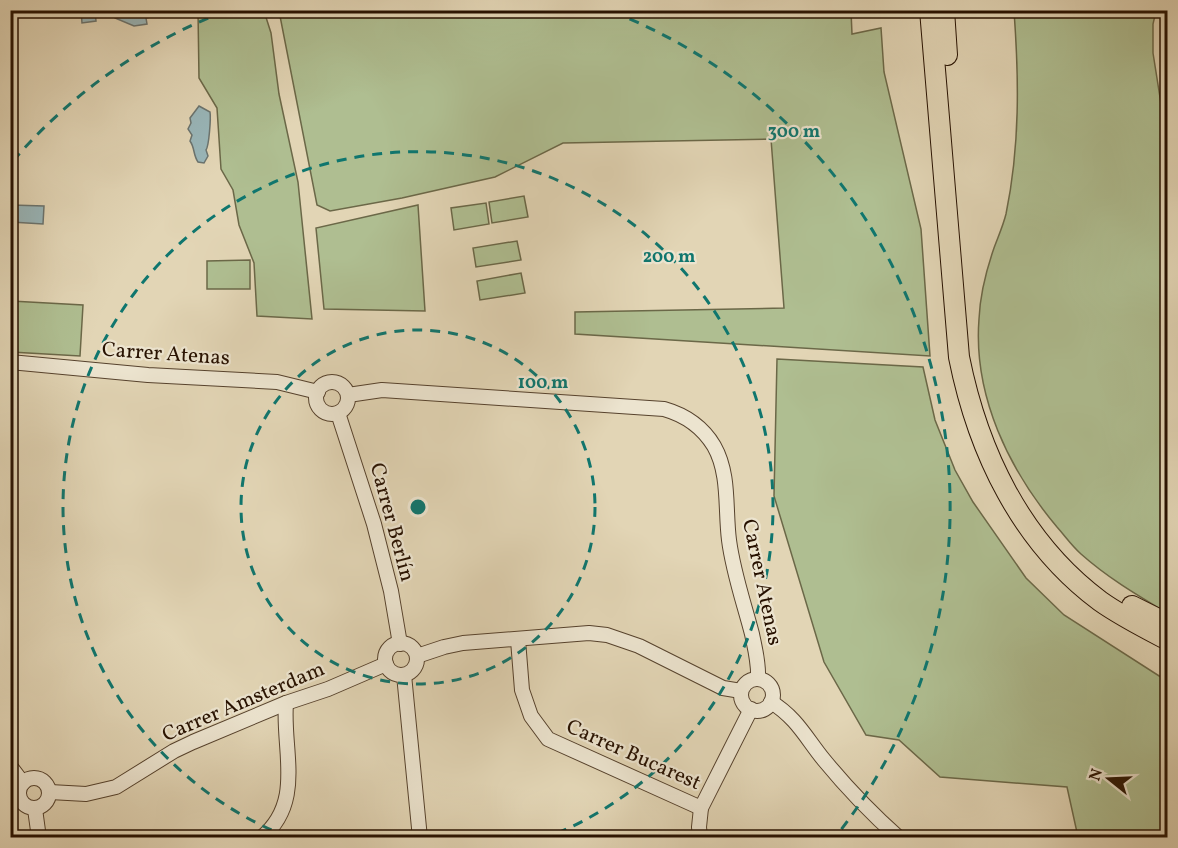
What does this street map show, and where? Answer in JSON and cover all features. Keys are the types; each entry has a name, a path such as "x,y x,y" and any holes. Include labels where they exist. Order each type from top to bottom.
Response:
{"highway":[{"path":"930,10 957,339 966,389 976,426 991,462 1010,498 1030,528 1057,561 1101,602 1139,626 1167,640"},
{"path":"944,10 964,329 974,387 982,414 1007,474 1053,539 1077,566 1096,582 1120,599 1167,624"}],"street":[{"name":"Carrer Atenas","path":"10,362 148,375 277,382 318,392"},
{"path":"336,383 345,388 348,395 348,403 338,413 331,415 322,411 316,401 318,392 326,384 336,383"},
{"name":"Carrer Atenas","path":"348,395 382,390 664,409 681,414 696,424 706,434 721,459 726,484 729,541 758,658 758,679"},
{"name":"Carrer Berlín","path":"338,413 374,524 391,593 400,644"},
{"path":"417,656 450,645 589,633 607,635 639,646 723,688 741,692"},
{"name":"Carrer Bucarest","path":"518,640 522,690 531,716 548,739 701,808"},
{"path":"400,644 411,647 417,656 416,667 404,675 393,673 386,664 388,650 392,646 400,644"},
{"name":"Carrer Amsterdam","path":"50,792 74,795 107,790 128,781 174,751 286,703 328,689 386,664"},
{"path":"404,675 420,837"},
{"path":"758,679 767,682 773,696 766,709 761,710 751,709 743,702 741,692 747,682 758,679"},
{"path":"771,702 793,717 817,751 863,805 899,837"},
{"path":"261,837 269,831 281,812 289,786 286,703"},
{"path":"700,837 701,808 751,709"},
{"path":"10,766 23,783"},
{"path":"38,778 46,783 50,792 47,802 35,808 21,801 19,791 28,779 38,778"},
{"path":"35,808 39,837"}],"green space":[{"path":"198,11 264,11 271,33 279,94 298,182 312,319 257,316 254,263 239,225 233,190 221,169 217,108 199,78"},
{"path":"279,11 851,11 852,34 881,28 884,72 921,229 930,356 575,334 575,312 784,308 771,139 563,143 495,177 330,211 317,205"},
{"path":"1014,11 1156,11 1153,24 1153,53 1168,148 1167,613 1102,571 1069,541 1024,481 1010,456 988,404 979,348 979,319 986,275 1006,214 1014,163 1017,62"},
{"path":"524,196 528,217 492,223 489,202"},
{"path":"486,203 489,224 454,230 451,208"},
{"path":"418,205 425,311 324,309 316,228"},
{"path":"517,241 521,260 476,267 473,248"},
{"path":"250,260 250,289 207,289 207,261"},
{"path":"521,273 525,293 480,300 477,281"},
{"path":"11,301 83,305 80,356 11,352"},
{"path":"777,359 923,367 935,420 955,470 973,502 1026,578 1064,615 1167,681 1167,837 1078,837 1067,787 940,777 899,740 866,735 824,662 774,496"}],"water":[{"path":"81,11 95,11 96,21 82,23"},
{"path":"115,11 153,11 155,16 146,18 147,24 134,26 115,18"},
{"path":"199,106 210,112 210,132 206,150 208,156 204,163 196,159 190,141 192,135 188,129 191,123 190,118"},
{"path":"11,205 44,206 43,224 11,222"}]}
